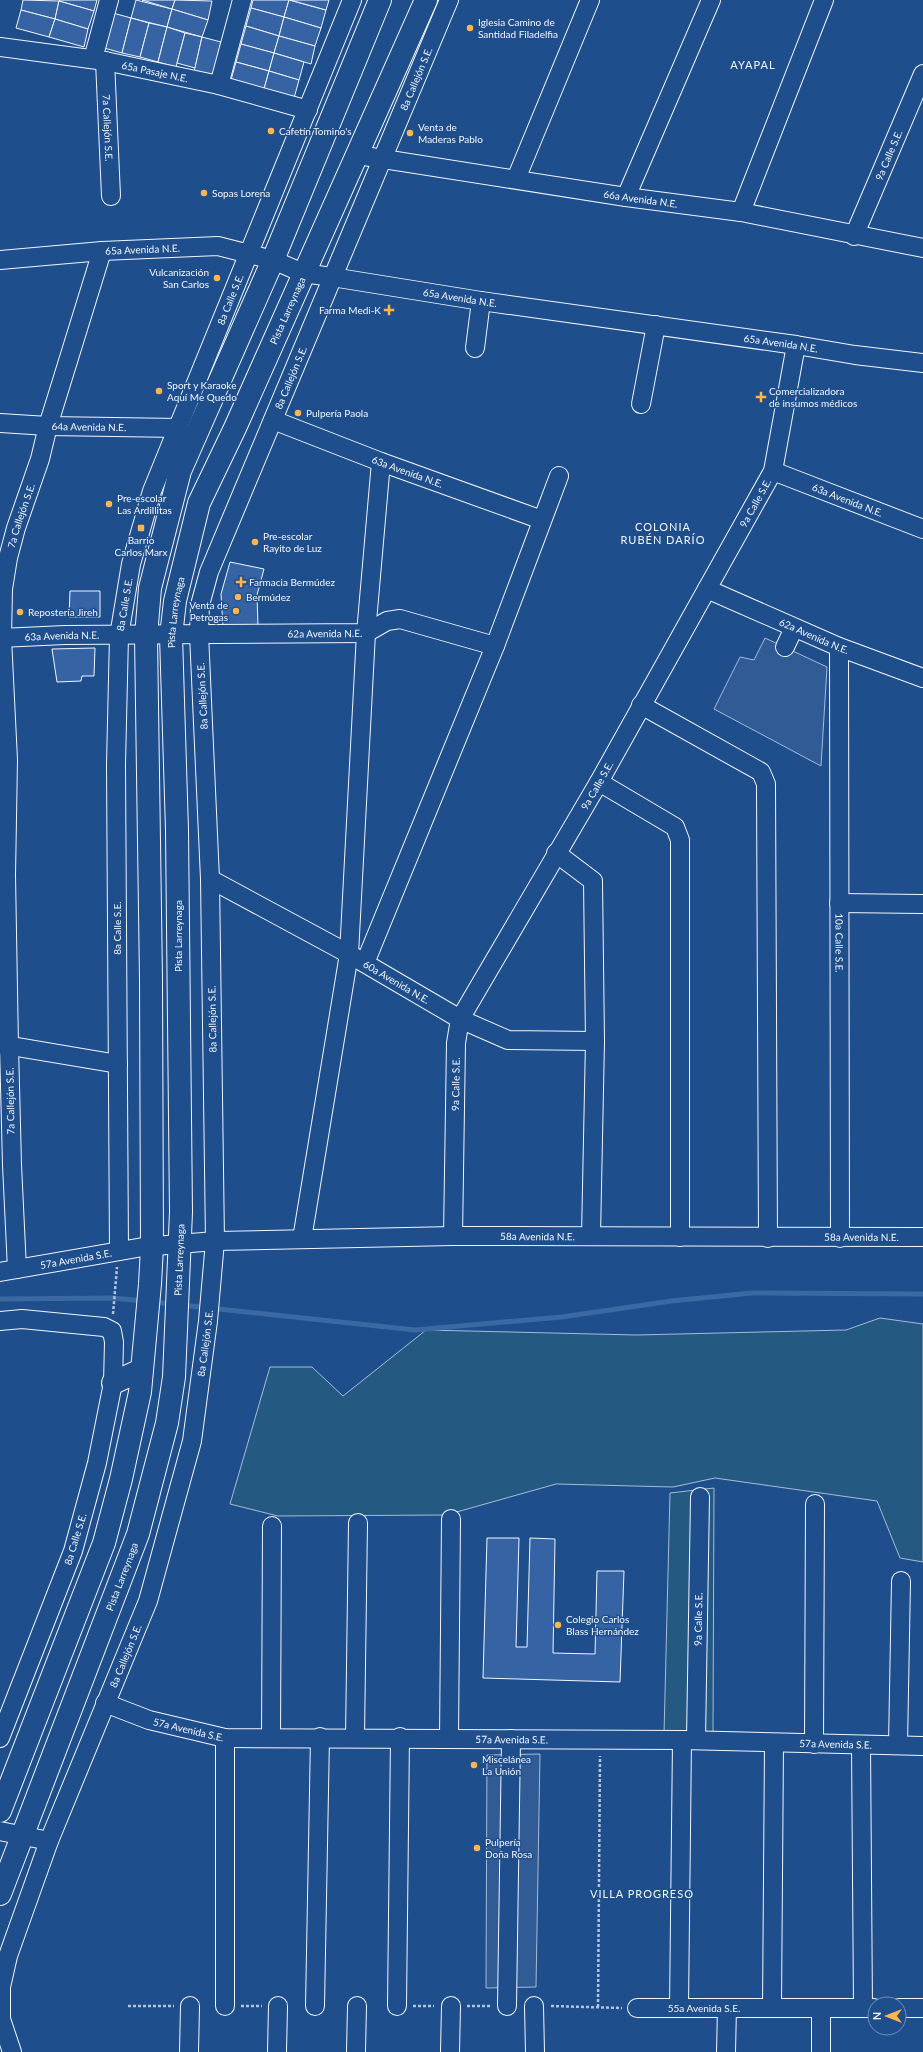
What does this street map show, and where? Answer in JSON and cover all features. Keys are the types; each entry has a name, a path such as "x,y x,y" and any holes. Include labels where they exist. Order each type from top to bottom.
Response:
{"main road":[{"path":"0,1811 104,1543 121,1479 140,1392 152,1247 151,979 146,636 150,588 180,471 273,260 380,0"},
{"name":"Pista Larreynaga","path":"0,1894 138,1534 167,1423 174,1377 180,1244 178,830 171,636 175,601 199,503 235,428 303,272 358,155 426,0"},
{"path":"113,1383 142,1370"}],"street":[{"name":"7a Callejón S.E.","path":"109,0 99,60 111,196"},
{"path":"219,85 242,0"},
{"name":"8a Calle S.E.","path":"119,1251 116,764 119,636 131,564 152,491 179,428 352,0"},
{"name":"8a Callejón S.E.","path":"12,2052 1,2019 1,1987 8,1956 50,1841 105,1703 148,1601 192,1441 208,1321 214,1241 210,879 199,634 200,605 209,572 449,0"},
{"path":"516,179 590,0"},
{"path":"626,197 711,0"},
{"path":"741,212 824,0"},
{"name":"65a Pasaje N.E.","path":"0,47 99,60 219,85 308,110"},
{"name":"9a Calle S.E.","path":"854,236 916,111 923,74"},
{"name":"66a Avenida N.E.","path":"358,155 626,197 741,212 854,236 923,248"},
{"name":"65a Avenida N.E.","path":"0,260 102,251 218,246 249,252 303,272 332,277 481,301 796,345 855,355 923,363"},
{"name":"7a Callejón S.E.","path":"9,1270 4,1045 4,760 1,638 4,589 8,558 8,528 40,459 48,426 102,251"},
{"path":"475,348 481,301"},
{"path":"641,404 656,325"},
{"name":"9a Calle S.E.","path":"453,1236 456,1043 460,1019 599,782 773,471 796,345"},
{"name":"63a Avenida N.E.","path":"273,420 381,462 542,520"},
{"name":"64a Avenida N.E.","path":"0,423 48,426 179,428"},
{"path":"302,1238 349,954 366,633 381,462"},
{"name":"63a Avenida N.E.","path":"773,471 923,529"},
{"path":"365,963 495,646 559,476"},
{"name":"62a Avenida N.E.","path":"707,589 839,647 923,678"},
{"name":"62a Avenida N.E.","path":"171,636 199,634 366,633 387,620 400,620 495,646"},
{"path":"785,647 794,628"},
{"name":"63a Avenida N.E.","path":"1,638 65,635 171,636"},
{"name":"10a Calle S.E.","path":"839,647 838,902 840,1238"},
{"path":"641,705 761,772 767,787 768,1238"},
{"path":"599,782 675,827 680,840 680,1238"},
{"path":"556,853 593,881 595,1041 592,1236"},
{"name":"60a Avenida N.E.","path":"210,879 349,954 460,1019 508,1040 595,1041"},
{"path":"838,902 923,904"},
{"path":"4,1045 118,1064"},
{"name":"58a Avenida N.E.","path":"152,1247 214,1241 453,1236 923,1238"},
{"name":"57a Avenida S.E.","path":"9,1270 119,1251 152,1247"},
{"name":"8a Calle S.E.","path":"0,1321 22,1319 104,1327 112,1331 114,1342 113,1383 97,1463 73,1551 0,1738"},
{"name":"9a Calle S.E.","path":"679,2008 700,1497"},
{"path":"814,1744 815,1504"},
{"path":"449,1738 451,1519"},
{"path":"355,1738 358,1523"},
{"path":"271,1738 272,1526"},
{"path":"898,1746 900,1581"},
{"name":"57a Avenida S.E.","path":"105,1703 149,1720 225,1738 511,1738 689,1740 923,1746"},
{"path":"225,1738 225,2006"},
{"path":"315,2006 320,1738"},
{"path":"398,2006 400,1738"},
{"path":"507,2006 511,1738"},
{"path":"772,2008 774,1742"},
{"path":"861,1745 869,1996"},
{"path":"0,1831 50,1841"},
{"path":"189,2052 190,2006"},
{"path":"277,2052 278,2006"},
{"path":"356,2052 357,2006"},
{"path":"450,2052 451,2006"},
{"path":"534,2006 535,2052"},
{"name":"55a Avenida S.E.","path":"637,2008 867,2008"},
{"path":"726,2052 727,2008"},
{"path":"821,2052 822,2008"},
{"path":"907,2008 923,2008"}],"path":[{"path":"114,1313 116,1281"},
{"path":"598,2007 600,1739"},
{"path":"534,2006 637,2008"}],"shaded area":[{"path":"765,638 827,667 821,766 714,709 740,657 754,660"},
{"path":"880,1318 923,1324 923,1562 900,1558 877,1501 715,1478 673,1487 556,1484 446,1515 278,1516 230,1504 270,1367 312,1367 343,1396 426,1330 636,1335 846,1330"},
{"path":"714,1488 713,1734 664,1734 670,1493"},
{"path":"540,1754 536,1987 486,1988 487,1755"}],"building":[{"path":"23,0 59,1 55,19 21,10"},
{"path":"97,0 94,11 59,1"},
{"path":"136,0 172,9 167,27 131,18"},
{"path":"142,0 175,0 172,9"},
{"path":"175,0 212,1 208,20 172,9"},
{"path":"253,0 289,0 284,17 251,8"},
{"path":"289,0 326,10 321,28 284,17"},
{"path":"290,0 329,0 326,10"},
{"path":"59,1 94,11 88,29 55,19"},
{"path":"251,8 284,17 279,36 246,26"},
{"path":"172,9 208,20 202,37 167,27"},
{"path":"21,10 55,19 49,37 16,28"},
{"path":"113,13 131,18 122,53 104,48"},
{"path":"284,17 321,28 315,46 279,36"},
{"path":"131,18 149,23 140,57 122,53"},
{"path":"55,19 88,29 84,47 49,37"},
{"path":"149,23 167,27 158,62 140,57"},
{"path":"246,26 279,36 274,53 241,44"},
{"path":"167,27 185,33 176,67 158,62"},
{"path":"185,33 202,37 195,68 177,63"},
{"path":"279,36 315,46 311,64 274,53"},
{"path":"202,37 221,42 213,76 194,72"},
{"path":"241,44 274,53 269,71 236,62"},
{"path":"274,53 304,62 299,80 269,71"},
{"path":"236,62 269,71 264,89 231,80"},
{"path":"269,71 299,80 294,98 264,89"},
{"path":"230,562 264,569 257,595 258,626 223,627 221,594"},
{"path":"70,591 100,591 100,617 69,617"},
{"path":"95,648 94,676 82,676 81,681 57,682 52,649"},
{"path":"487,1538 519,1538 516,1647 527,1647 530,1538 555,1539 553,1653 595,1654 597,1571 624,1571 620,1682 483,1678"}],"waterway":[{"path":"181,1305 415,1330 562,1317 671,1301 752,1293 923,1294"},
{"path":"0,1299 113,1298 144,1301"},
{"path":"154,1302 171,1304"}],"place":[{"name":"Iglesia Camino de Santidad Filadelfia","path":"470,28"},
{"name":"Cafetín Tomino's","path":"271,131"},
{"name":"Venta de Maderas Pablo","path":"410,133"},
{"name":"Sopas Lorena","path":"204,193"},
{"name":"Vulcanización San Carlos","path":"217,278"},
{"name":"Farma Medi-K","path":"389,310"},
{"name":"Sport y Karaoke Aquí Me Quedo","path":"159,391"},
{"name":"Comercializadora de insumos médicos","path":"761,397"},
{"name":"Pulpería Paola","path":"298,413"},
{"name":"Pre-escolar Las Ardillitas","path":"109,504"},
{"name":"Barrio Carlos Marx","path":"141,528"},
{"name":"Pre-escolar Rayito de Luz","path":"255,542"},
{"name":"Farmacia Bermúdez","path":"241,582"},
{"name":"Bermúdez","path":"238,597"},
{"name":"Venta de Petrogas","path":"236,611"},
{"name":"Repostería Jireh","path":"20,612"},
{"name":"Colegio Carlos Blass Hernández","path":"558,1625"},
{"name":"Miscelánea La Unión","path":"474,1765"},
{"name":"Pulpería Doña Rosa","path":"477,1848"}],"district":[{"name":"AYAPAL","path":"753,64"},
{"name":"COLONIA RUBÉN DARÍO","path":"663,532"},
{"name":"VILLA PROGRESO","path":"642,1893"}]}
